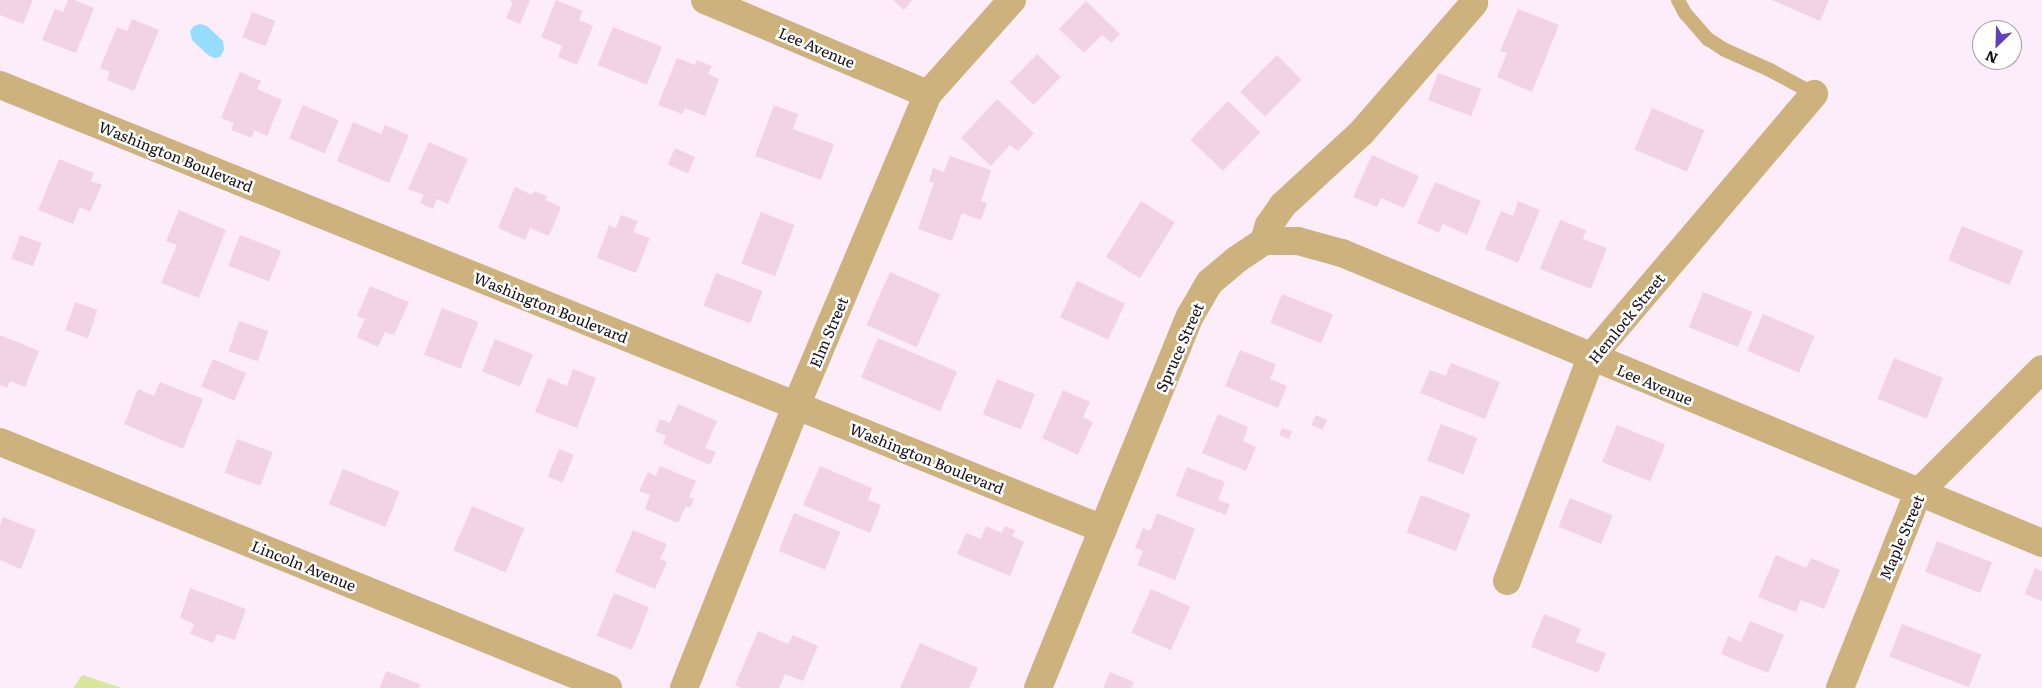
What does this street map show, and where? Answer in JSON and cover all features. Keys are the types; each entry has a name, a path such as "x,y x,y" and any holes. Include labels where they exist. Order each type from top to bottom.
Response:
{"street":[{"name":"Lee Avenue","path":"705,0 928,94"},
{"name":"Elm Street","path":"684,688 796,406 928,94 1012,0"},
{"path":"1264,241 1269,225 1283,205 1362,132 1474,3"},
{"name":"Washington Boulevard","path":"0,85 1103,529"},
{"name":"Hemlock Street","path":"1507,581 1591,357 1814,94"},
{"name":"Lee Avenue","path":"1264,241 1298,241 1342,253 2042,543"},
{"name":"Spruce Street","path":"1038,688 1190,316 1210,282 1236,260 1264,241"},
{"name":"Maple Street","path":"1840,688 1918,493 2042,369"},
{"name":"Lincoln Avenue","path":"0,442 608,688"}],"lane":[{"path":"1678,0 1685,13 1708,39 1725,50 1770,70 1814,94"}],"green space":[{"path":"82,675 122,688 73,688"}],"water":[{"path":"200,24 207,26 223,41 224,50 220,57 214,58 208,55 192,40 190,31 194,26"}],"building":[{"path":"0,0 33,0 23,24 0,15"},
{"path":"68,0 75,0 94,8 76,53 42,40 55,9 63,12"},
{"path":"509,0 530,0 520,24 506,18 513,2"},
{"path":"556,0 583,11 579,20 593,26 577,65 558,57 562,46 541,37"},
{"path":"893,0 912,0 904,10"},
{"path":"1772,0 1829,0 1820,21"},
{"path":"1086,1 1120,34 1111,43 1102,35 1084,53 1059,29"},
{"path":"1518,9 1559,25 1532,92 1497,77 1507,53 1500,51"},
{"path":"252,12 275,21 266,46 242,37"},
{"path":"132,19 159,30 134,91 107,80 110,72 100,68 117,27 127,31"},
{"path":"613,27 662,47 647,85 598,65"},
{"path":"1037,54 1061,77 1034,105 1010,82"},
{"path":"1277,55 1302,80 1265,117 1240,92"},
{"path":"677,58 695,65 697,60 712,66 708,74 719,79 705,116 685,108 682,114 658,105"},
{"path":"240,72 261,81 257,89 282,100 267,136 254,130 252,138 231,130 234,123 221,118"},
{"path":"1438,73 1481,89 1471,116 1428,100"},
{"path":"997,99 1034,133 1018,151 1010,145 991,166 961,138"},
{"path":"1228,101 1260,132 1223,171 1190,140"},
{"path":"303,105 339,120 325,153 289,138"},
{"path":"774,105 798,114 793,129 834,144 821,180 755,156"},
{"path":"1652,108 1704,130 1687,172 1634,149"},
{"path":"353,122 381,134 385,125 409,135 389,183 337,161"},
{"path":"429,142 468,159 448,204 437,199 433,209 420,203 424,195 408,189"},
{"path":"675,148 695,157 688,173 668,164"},
{"path":"1372,155 1419,176 1404,208 1381,198 1377,207 1353,197"},
{"path":"950,156 991,170 981,201 987,203 981,220 962,213 952,241 918,229 934,183 929,181 933,168 944,172"},
{"path":"59,159 94,173 91,181 102,185 90,212 80,207 73,224 38,210"},
{"path":"1435,182 1481,201 1467,235 1443,224 1439,233 1417,223"},
{"path":"515,187 532,195 534,191 547,196 545,200 561,207 549,236 530,228 525,240 498,228"},
{"path":"1141,201 1175,222 1140,278 1106,257"},
{"path":"1518,201 1540,210 1518,263 1485,249 1501,211 1513,216"},
{"path":"179,210 226,230 199,298 161,283 177,245 166,241"},
{"path":"761,212 795,225 775,276 741,263"},
{"path":"621,215 638,221 633,232 650,238 636,273 597,258 609,225 616,228"},
{"path":"1560,220 1586,230 1583,239 1607,248 1591,289 1540,269"},
{"path":"1962,226 2023,251 2009,285 1948,260"},
{"path":"20,235 42,243 33,266 11,258"},
{"path":"240,235 281,251 269,282 228,266"},
{"path":"890,272 940,294 917,347 866,325"},
{"path":"716,273 763,291 750,324 703,306"},
{"path":"1077,281 1125,303 1108,340 1060,317"},
{"path":"370,286 409,302 394,335 385,332 378,347 357,337 365,319 357,316"},
{"path":"1703,292 1752,312 1738,347 1689,327"},
{"path":"1282,294 1333,315 1321,343 1270,323"},
{"path":"75,302 98,310 88,338 65,330"},
{"path":"442,308 478,322 460,369 424,355"},
{"path":"1763,314 1815,336 1799,373 1747,351"},
{"path":"239,321 268,331 258,361 229,351"},
{"path":"0,335 39,351 25,387 10,381 7,388 0,385"},
{"path":"878,338 957,372 940,411 861,378"},
{"path":"495,339 533,354 520,387 482,371"},
{"path":"1240,350 1276,364 1270,379 1287,386 1278,408 1225,386"},
{"path":"1894,358 1943,378 1927,419 1878,399"},
{"path":"213,359 246,373 234,401 201,387"},
{"path":"1451,363 1500,382 1485,419 1420,393 1430,370 1446,376"},
{"path":"573,369 596,378 577,428 535,412 548,378 567,386"},
{"path":"997,379 1035,394 1021,430 983,414"},
{"path":"160,382 203,399 183,449 124,424 138,389 154,396"},
{"path":"1063,390 1090,402 1083,417 1093,422 1078,455 1042,438"},
{"path":"678,404 717,421 705,448 716,452 710,465 663,444 666,436 655,431 660,419 670,423"},
{"path":"1218,414 1248,427 1243,441 1256,447 1246,471 1202,453"},
{"path":"1316,415 1327,420 1322,430 1312,425"},
{"path":"1441,424 1477,438 1463,474 1427,460"},
{"path":"1617,425 1665,444 1650,482 1602,462"},
{"path":"1282,428 1292,431 1289,439 1279,435"},
{"path":"237,439 273,452 260,486 225,473"},
{"path":"559,449 574,455 563,483 548,477"},
{"path":"660,466 696,481 689,497 694,499 690,508 686,506 678,523 645,509 650,495 639,491 648,472 656,476"},
{"path":"820,466 872,488 868,500 881,505 870,533 803,505"},
{"path":"1187,467 1225,482 1218,500 1230,504 1226,515 1176,496"},
{"path":"343,469 400,492 385,527 329,504"},
{"path":"1421,495 1470,514 1456,551 1407,532"},
{"path":"1570,498 1613,515 1601,544 1558,527"},
{"path":"472,506 524,528 506,572 453,550"},
{"path":"794,513 840,532 825,570 779,551"},
{"path":"1157,513 1195,529 1175,580 1137,565 1143,551 1135,548 1143,528 1150,531"},
{"path":"3,517 36,530 21,569 0,560 0,525"},
{"path":"986,526 1002,533 1005,526 1015,530 1012,536 1024,542 1010,576 957,554 966,533 981,539"},
{"path":"633,530 667,544 660,559 667,562 655,589 615,572"},
{"path":"1937,541 1992,562 1980,593 1925,572"},
{"path":"1776,555 1806,568 1811,558 1840,570 1824,609 1801,600 1796,612 1758,597"},
{"path":"2035,568 2042,571 2042,601 2025,594"},
{"path":"190,588 246,609 235,640 217,634 213,643 190,634 194,624 180,618"},
{"path":"1151,589 1190,606 1171,650 1131,633"},
{"path":"614,593 649,607 632,650 597,636"},
{"path":"1544,614 1581,629 1576,642 1606,653 1598,673 1531,647"},
{"path":"1750,621 1784,635 1768,673 1721,654 1728,636 1741,642"},
{"path":"1902,624 1981,654 1969,687 1889,657"},
{"path":"758,631 788,644 793,635 818,646 803,681 785,674 779,688 741,688 735,685"},
{"path":"920,643 978,668 969,688 900,688"},
{"path":"386,671 420,684 419,688 380,688"},
{"path":"1110,672 1134,682 1131,688 1103,688"}]}
